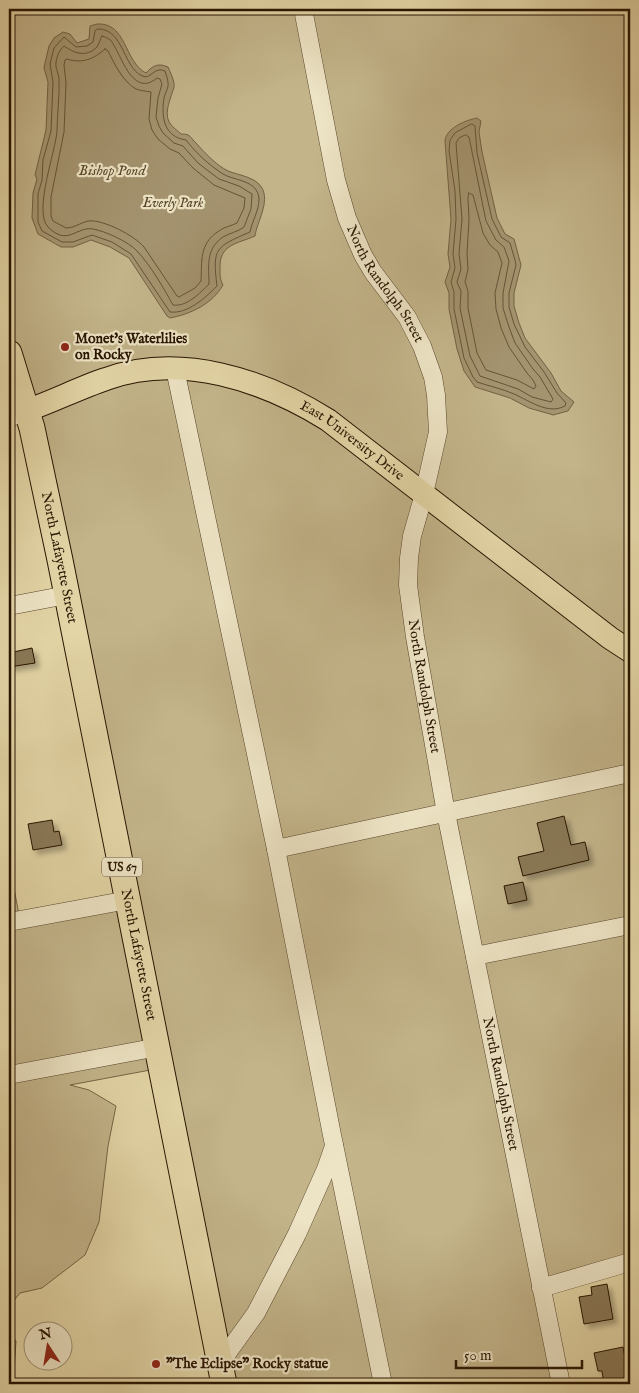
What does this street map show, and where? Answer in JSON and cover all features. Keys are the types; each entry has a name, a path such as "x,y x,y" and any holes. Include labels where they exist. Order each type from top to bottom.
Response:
{"highway":[{"name":"North Lafayette Street","path":"9,353 18,414 68,595 222,1374"}],"main road":[{"name":"East University Drive","path":"18,414 106,378 138,371 175,369 209,372 271,390 328,420 610,638 630,651"}],"street":[{"name":"North Randolph Street","path":"303,9 336,180 347,218 363,255 373,272 407,317 422,346 433,377 438,432 412,536 408,585 415,637 446,813 561,1384"},
{"path":"175,369 276,849 383,1384"},
{"path":"9,606 68,595"},
{"path":"276,849 630,773"},
{"path":"9,922 128,900"},
{"path":"475,956 630,925"},
{"path":"9,1075 158,1048"},
{"path":"222,1374 297,1234 326,1169 334,1146"},
{"path":"541,1288 630,1262"}],"green space":[{"name":"Everly Park","path":"9,9 630,9 630,1262 541,1288 561,1384 224,1384 161,1068 70,1085 89,1090 116,1106 108,1146 99,1222 85,1255 42,1288 20,1293 9,1307 9,862 20,920 128,900 9,353"},
{"path":"9,1332 16,1341 14,1371 9,1375"}],"water":[{"name":"Bishop Pond","path":"97,24 107,25 114,29 133,60 146,73 156,66 168,67 174,85 167,113 170,124 181,134 190,136 211,158 228,171 256,181 264,194 264,206 255,236 230,246 223,254 220,261 220,271 223,285 207,303 193,311 178,316 170,318 167,316 129,258 110,247 91,240 73,247 61,247 38,234 32,218 33,193 37,179 35,175 46,130 48,82 44,68 49,46 54,38 63,32 70,34 77,43 89,39 90,26"},
{"path":"477,118 481,121 479,132 482,152 497,218 505,234 514,239 521,265 514,293 514,306 519,323 525,338 551,373 561,391 574,402 568,411 553,415 529,408 510,398 475,387 464,371 457,349 449,309 449,293 445,282 450,267 448,254 451,219 445,141 446,136 453,129 462,123"}],"building":[{"path":"32,648 35,663 9,667 9,653"},
{"path":"564,816 571,845 585,842 589,860 523,876 518,857 544,851 537,823"},
{"path":"52,820 54,832 59,831 62,845 33,850 28,824"},
{"path":"523,882 527,900 508,904 504,886"},
{"path":"607,1284 613,1319 584,1324 579,1297 592,1295 591,1287"},
{"path":"623,1347 630,1384 604,1384 602,1371 598,1371 594,1353"}],"place":[{"name":"Monet's Waterlilies on Rocky","path":"65,347"},
{"name":"\"The Eclipse\" Rocky statue","path":"156,1364"}]}
